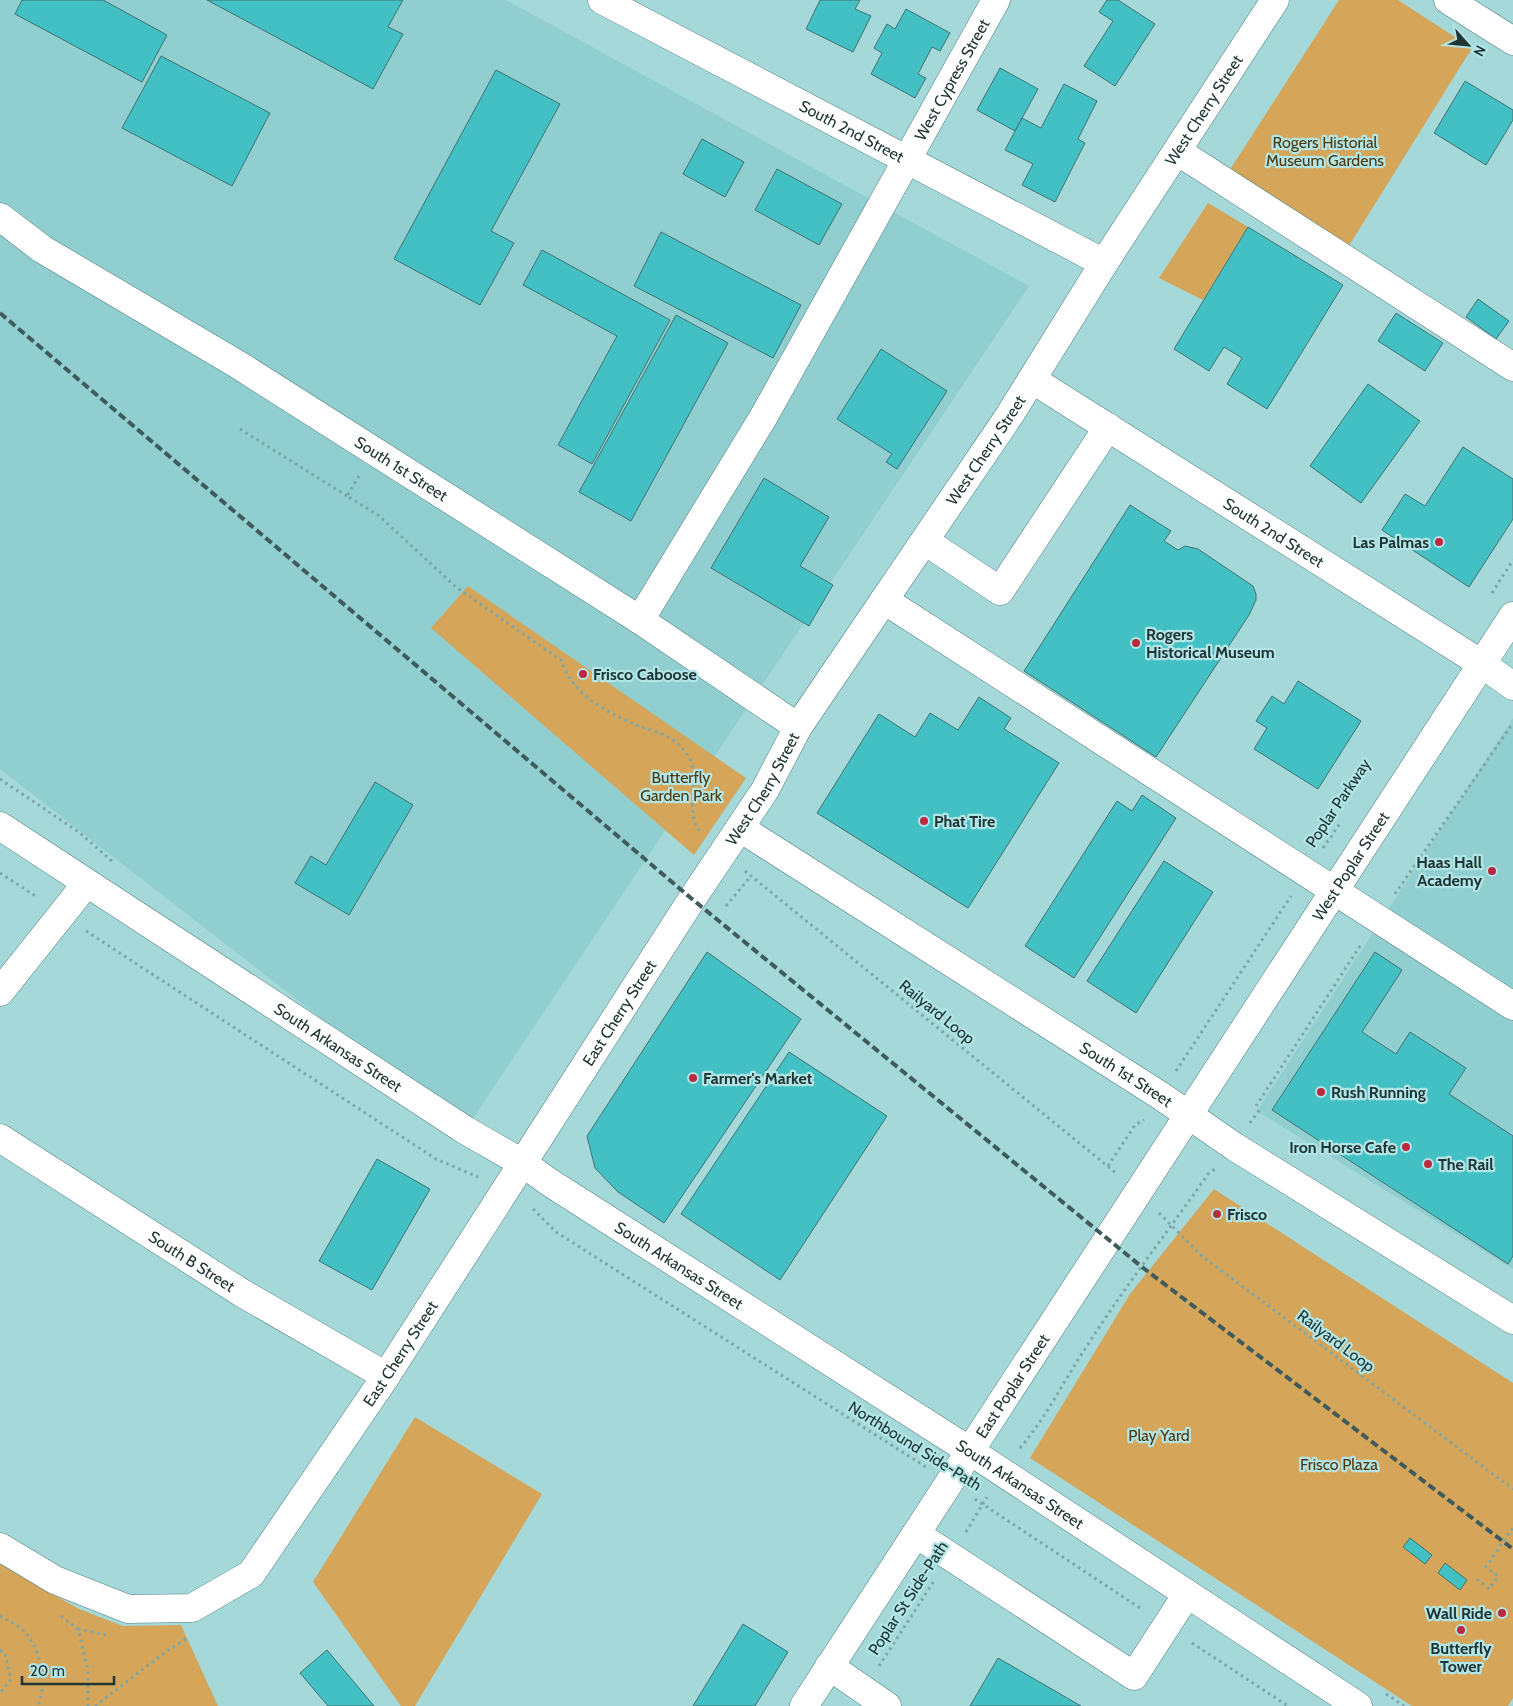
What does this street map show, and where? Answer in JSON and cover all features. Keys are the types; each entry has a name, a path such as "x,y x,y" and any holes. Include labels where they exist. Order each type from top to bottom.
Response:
{"street":[{"name":"South 2nd Street","path":"602,0 1104,263"},
{"name":"West Cypress Street","path":"640,620 764,416 996,0"},
{"name":"West Cherry Street","path":"692,899 765,790 798,727 1033,380 1104,263 1275,0"},
{"path":"1448,0 1513,41"},
{"path":"1177,151 1224,179 1513,367"},
{"name":"South 1st Street","path":"0,217 42,248 237,364 640,620 798,727"},
{"name":"South 2nd Street","path":"1033,380 1482,664 1513,686"},
{"path":"925,541 1000,591 1108,427"},
{"path":"884,600 1513,1006"},
{"name":"West Poplar Street","path":"1190,1115 1513,616"},
{"name":"South Arkansas Street","path":"0,826 465,1130 524,1164 549,1182 970,1451 1358,1706"},
{"name":"South 1st Street","path":"740,828 1190,1115 1235,1147 1513,1320"},
{"path":"0,992 86,884"},
{"name":"East Cherry Street","path":"0,1547 55,1580 128,1610 192,1608 251,1574 386,1376 524,1164 692,899"},
{"name":"East Poplar Street","path":"804,1706 1190,1115"},
{"name":"South B Street","path":"0,1138 242,1293 386,1376"},
{"path":"916,1534 1134,1676 1187,1594"},
{"path":"829,1666 887,1706"}],"path":[{"path":"240,429 378,515 456,587 562,662 572,683 595,703 623,719 678,743 691,759 695,778 692,817 698,831"},
{"path":"347,496 374,452"},
{"path":"1488,599 1513,560"},
{"path":"1501,740 1513,723"},
{"path":"0,779 80,832 121,868"},
{"name":"Poplar Parkway","path":"1182,1058 1345,815"},
{"path":"0,873 436,1159 487,1182"},
{"name":"Railyard Loop","path":"751,876 1097,1159 1108,1166 1135,1125 1147,1118"},
{"path":"1014,1454 1036,1430 1085,1349 1208,1174"},
{"name":"Northbound Side-Path","path":"530,1206 556,1232 932,1472 948,1485 983,1504 1288,1706"},
{"name":"Railyard Loop","path":"1158,1212 1202,1256 1513,1489"},
{"name":"Poplar St Side-Path","path":"864,1689 983,1504"},
{"path":"1477,1579 1489,1589 1498,1576 1486,1567 1513,1527"},
{"path":"56,1613 78,1629 88,1670 88,1706"},
{"path":"0,1616 26,1632 40,1661 42,1697 38,1706"},
{"path":"0,1650 5,1654 11,1679 0,1693"}],"shaded area":[{"path":"0,0 506,0 1029,286 465,1130 0,769"},
{"path":"1513,718 1513,1269 1257,1111"}],"green space":[{"name":"Rogers Historial Museum Gardens","path":"1339,0 1398,0 1472,48 1347,249 1224,179"},
{"path":"1208,203 1248,227 1203,300 1159,278"},
{"name":"Butterfly Garden Park","path":"468,586 746,778 694,855 431,628"},
{"name":"Frisco Plaza","path":"1214,1189 1513,1383 1513,1698 1508,1706 1412,1706 1030,1458 1130,1294"},
{"path":"415,1417 542,1494 415,1706 401,1706 313,1582"},
{"path":"0,1564 79,1609 123,1626 181,1625 218,1706 0,1706"}],"building":[{"path":"22,0 103,0 167,35 142,82 15,14"},
{"path":"207,0 403,0 388,27 403,34 373,89"},
{"path":"820,0 860,0 855,9 871,16 853,52 806,29"},
{"path":"1107,0 1118,0 1155,24 1115,86 1084,66 1113,21 1099,12"},
{"path":"906,9 950,33 940,51 932,47 918,74 926,78 915,98 871,74 882,53 874,48 887,24 895,29"},
{"path":"161,56 270,113 232,186 122,128"},
{"path":"1000,68 1038,89 1015,131 977,110"},
{"path":"496,70 560,104 491,231 514,243 480,305 394,259"},
{"path":"1465,81 1513,110 1513,120 1486,165 1434,133"},
{"path":"1064,84 1097,101 1078,139 1085,143 1055,202 1022,185 1033,164 1005,150 1022,118 1041,128"},
{"path":"702,139 744,162 725,197 683,174"},
{"path":"777,169 842,204 819,245 755,210"},
{"path":"1248,227 1343,285 1267,409 1227,384 1242,358 1224,347 1209,371 1174,349"},
{"path":"661,232 801,305 773,358 634,286"},
{"path":"542,250 670,320 592,464 558,445 617,336 523,285"},
{"path":"1478,299 1509,321 1496,339 1466,317"},
{"path":"1396,313 1443,343 1425,371 1378,341"},
{"path":"676,315 728,343 631,521 579,492"},
{"path":"881,349 947,391 897,469 886,462 892,454 837,419"},
{"path":"1368,384 1420,421 1361,503 1310,466"},
{"path":"1463,447 1513,479 1513,519 1469,587 1382,530 1405,494 1425,506"},
{"path":"764,478 829,517 800,566 833,585 809,626 711,568"},
{"name":"Rogers Historical Museum","path":"1130,505 1171,531 1164,541 1178,550 1185,546 1198,549 1253,586 1256,594 1256,600 1249,615 1156,757 1024,671"},
{"path":"1298,681 1361,721 1318,789 1254,749 1267,728 1256,721 1272,696 1284,704"},
{"path":"979,697 1011,718 1004,729 1059,763 968,908 817,813 879,714 915,737 930,713 958,730"},
{"path":"375,782 413,805 349,915 295,883 311,856 326,865"},
{"path":"1142,795 1176,818 1074,978 1025,946 1117,801 1132,811"},
{"path":"1164,861 1213,892 1136,1013 1087,981"},
{"name":"Farmer's Market","path":"707,952 801,1019 664,1223 618,1192 595,1168 587,1136"},
{"path":"1375,952 1402,970 1362,1032 1396,1054 1410,1032 1466,1068 1449,1094 1513,1136 1513,1256 1508,1264 1272,1110"},
{"path":"789,1052 887,1116 780,1280 681,1214"},
{"path":"377,1159 430,1189 372,1290 319,1261"},
{"path":"1410,1538 1432,1555 1425,1564 1403,1547"},
{"path":"1445,1563 1467,1580 1460,1590 1438,1573"},
{"path":"743,1624 788,1652 755,1706 693,1706"},
{"path":"327,1650 374,1706 328,1706 300,1673"},
{"path":"998,1658 1081,1706 970,1706"}],"railway":[{"path":"0,313 692,899 1142,1267 1513,1549"}],"place":[{"name":"Las Palmas","path":"1439,542"},
{"name":"Rogers Historical Museum","path":"1136,643"},
{"name":"Frisco Caboose","path":"583,674"},
{"name":"Phat Tire","path":"924,821"},
{"name":"Haas Hall Academy","path":"1492,871"},
{"name":"Farmer's Market","path":"693,1078"},
{"name":"Rush Running","path":"1321,1092"},
{"name":"Iron Horse Cafe","path":"1406,1147"},
{"name":"The Rail","path":"1428,1164"},
{"name":"Frisco","path":"1217,1214"},
{"name":"Wall Ride","path":"1502,1613"},
{"name":"Butterfly Tower","path":"1461,1630"}],"park label":[{"name":"Play Yard","path":"1159,1435"}]}
